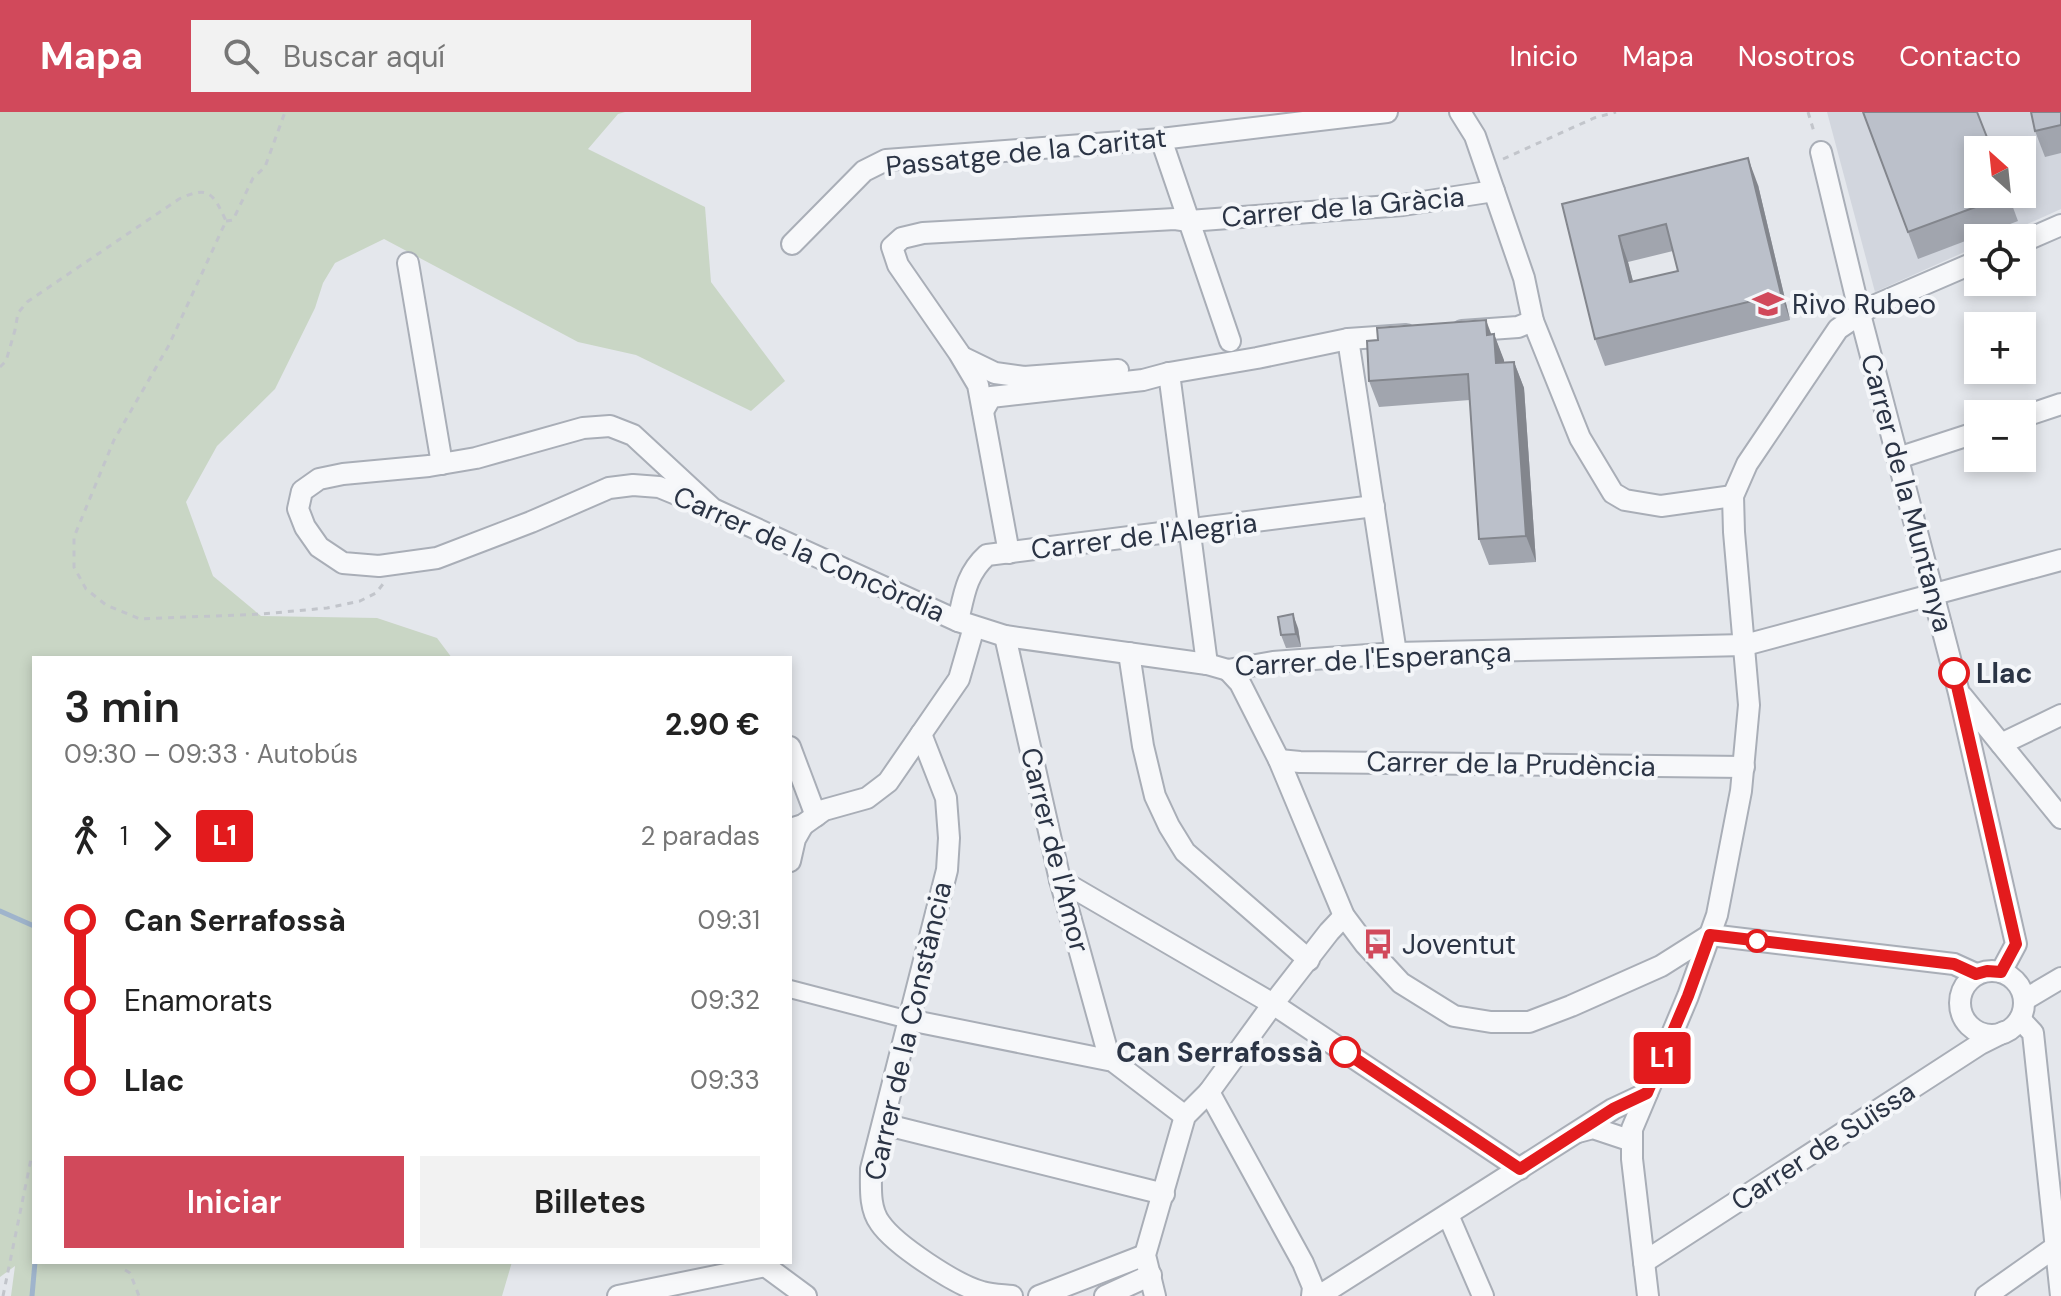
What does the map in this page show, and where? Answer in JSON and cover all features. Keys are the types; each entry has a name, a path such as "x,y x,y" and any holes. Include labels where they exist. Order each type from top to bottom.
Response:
{"street":[{"name":"Passatge de la Caritat","path":"792,244 864,171 886,160 1161,139 1387,112"},
{"path":"1460,112 1475,136 1494,191"},
{"path":"1161,139 1230,341"},
{"name":"Carrer de la Muntanya","path":"1821,152 1959,693 2016,944 2001,972"},
{"name":"Carrer de la Gràcia","path":"961,357 898,265 892,247 902,238 923,233 1175,219 1189,221 1403,205 1494,191 1524,278 1533,321 1580,438 1613,493 1625,500 1661,506 1733,496"},
{"path":"2036,236 2061,225"},
{"path":"408,263 442,464 476,458 583,428 610,426 633,435 713,509"},
{"path":"1648,1296 1632,1159 1632,1129 1688,996 1717,915 1744,767 1749,705 1733,496 1747,464 1838,329 1869,308 1964,267"},
{"path":"983,411 991,397 1143,380 1348,339 1518,327 1533,321"},
{"path":"1348,339 1396,653"},
{"path":"961,357 995,373 1024,377 1132,369 1169,373"},
{"path":"961,357 978,385 1009,553"},
{"path":"1169,373 1207,664"},
{"path":"2036,412 2061,404"},
{"path":"1898,458 1964,437"},
{"name":"Carrer de la Concòrdia","path":"442,464 319,479 302,491 298,509 305,527 319,547 343,563 379,566 437,558 609,488 633,485 659,487 966,624"},
{"name":"Carrer de l'Alegria","path":"966,624 969,577 987,555 1374,506"},
{"name":"Carrer de l'Esperança","path":"966,624 1005,636 1207,664 1228,670 1273,662 1396,653 1745,645 2061,560"},
{"path":"792,852 803,823 824,810 867,798 888,782 959,679 966,624"},
{"name":"Carrer de l'Amor","path":"1005,636 1060,880 1109,1057 1113,1061"},
{"path":"1129,653 1143,746 1155,796 1169,826 1185,852 1309,960"},
{"path":"1228,670 1240,683 1279,760 1344,916 1401,983 1454,1016 1491,1022 1529,1022 1661,966 1710,935 1954,964 1976,974"},
{"path":"1959,693 2061,818"},
{"path":"2001,744 2061,715"},
{"name":"Carrer de la Constància","path":"921,734 946,798 949,838 947,870 871,1169 870,1196 878,1221 896,1240 951,1278 981,1292 1012,1296"},
{"path":"792,759 803,823"},
{"name":"Carrer de la Prudència","path":"1279,760 1744,767"},
{"path":"1060,880 1273,1004 1520,1169"},
{"path":"1155,1296 1148,1265 1185,1116 1209,1092 1273,1004 1344,916"},
{"path":"1987,971 2001,972 2011,977 2021,989 2016,1017 1986,1034 1975,1030 1964,1019 1960,1002 1968,981 1976,974 1987,971"},
{"name":"Carrer de Suïssa","path":"1644,1262 1980,1044 2061,978"},
{"path":"792,990 909,1020 1113,1061 1185,1116"},
{"path":"2016,1017 2033,1033 2059,1245 2061,1296"},
{"path":"1209,1092 1303,1263 1313,1287 1312,1296"},
{"path":"1319,1296 1613,1109 1647,1093"},
{"path":"883,1124 1164,1194"},
{"path":"1578,1132 1593,1128 1632,1141"},
{"path":"1448,1215 1483,1296"},
{"path":"1986,1296 2059,1245"},
{"path":"618,1296 763,1264 806,1296"},
{"path":"1039,1296 1148,1265"},
{"path":"1105,1296 1148,1265"}],"path":[{"path":"226,221 233,220 253,178 265,167 285,112"},
{"path":"1485,167 1594,118 1616,112"},
{"path":"1808,112 1821,152"},
{"path":"0,367 6,361 18,313 27,302 179,199 196,191 207,192 214,196 226,221"},
{"path":"226,221 169,345 114,440 74,537 74,567 86,589 106,605 140,619 262,614 327,608 360,601 376,593 400,563"},
{"path":"3,1296 31,1159"},
{"path":"125,1270 130,1273 139,1296"}],"shaded area":[{"path":"1827,112 2061,112 2061,209 2027,224 1964,224 1964,252 1875,292"}],"green space":[{"path":"0,112 625,112 618,114 588,149 705,207 711,282 785,381 751,411 636,355 578,342 384,239 335,263 275,389 217,446 186,502 213,576 261,616 377,618 437,638 450,656 32,656 32,1264 511,1264 502,1296 11,1296 15,1266 0,1277"}],"building":[{"path":"1863,112 1977,112 1986,136 1964,136 1964,208 1973,208 1908,232"},
{"path":"2031,112 2061,112 2061,125 2035,131"},
{"path":"1748,158 1781,294 1595,339 1562,204","holes":["1666,224 1678,271 1630,282 1619,236"]},
{"path":"1486,320 1487,335 1494,334 1496,363 1514,362 1526,536 1479,539 1468,374 1369,381 1367,341 1378,340 1377,328"},
{"path":"1293,614 1296,634 1281,635 1278,617"}],"waterway":[{"path":"0,911 32,925"},
{"path":"32,1296 35,1264"}],"bus line":[{"name":"L1","path":"1345,1052 1520,1169 1613,1109 1647,1093 1710,935 1954,964 1976,974 2001,972 2016,944 1954,673"}],"place":[{"name":"Rivo Rubeo","path":"1768,304"},
{"name":"Llac","path":"1954,673"},
{"name":"Joventut","path":"1378,944"},
{"name":"Can Serrafossà","path":"1345,1052"}]}
